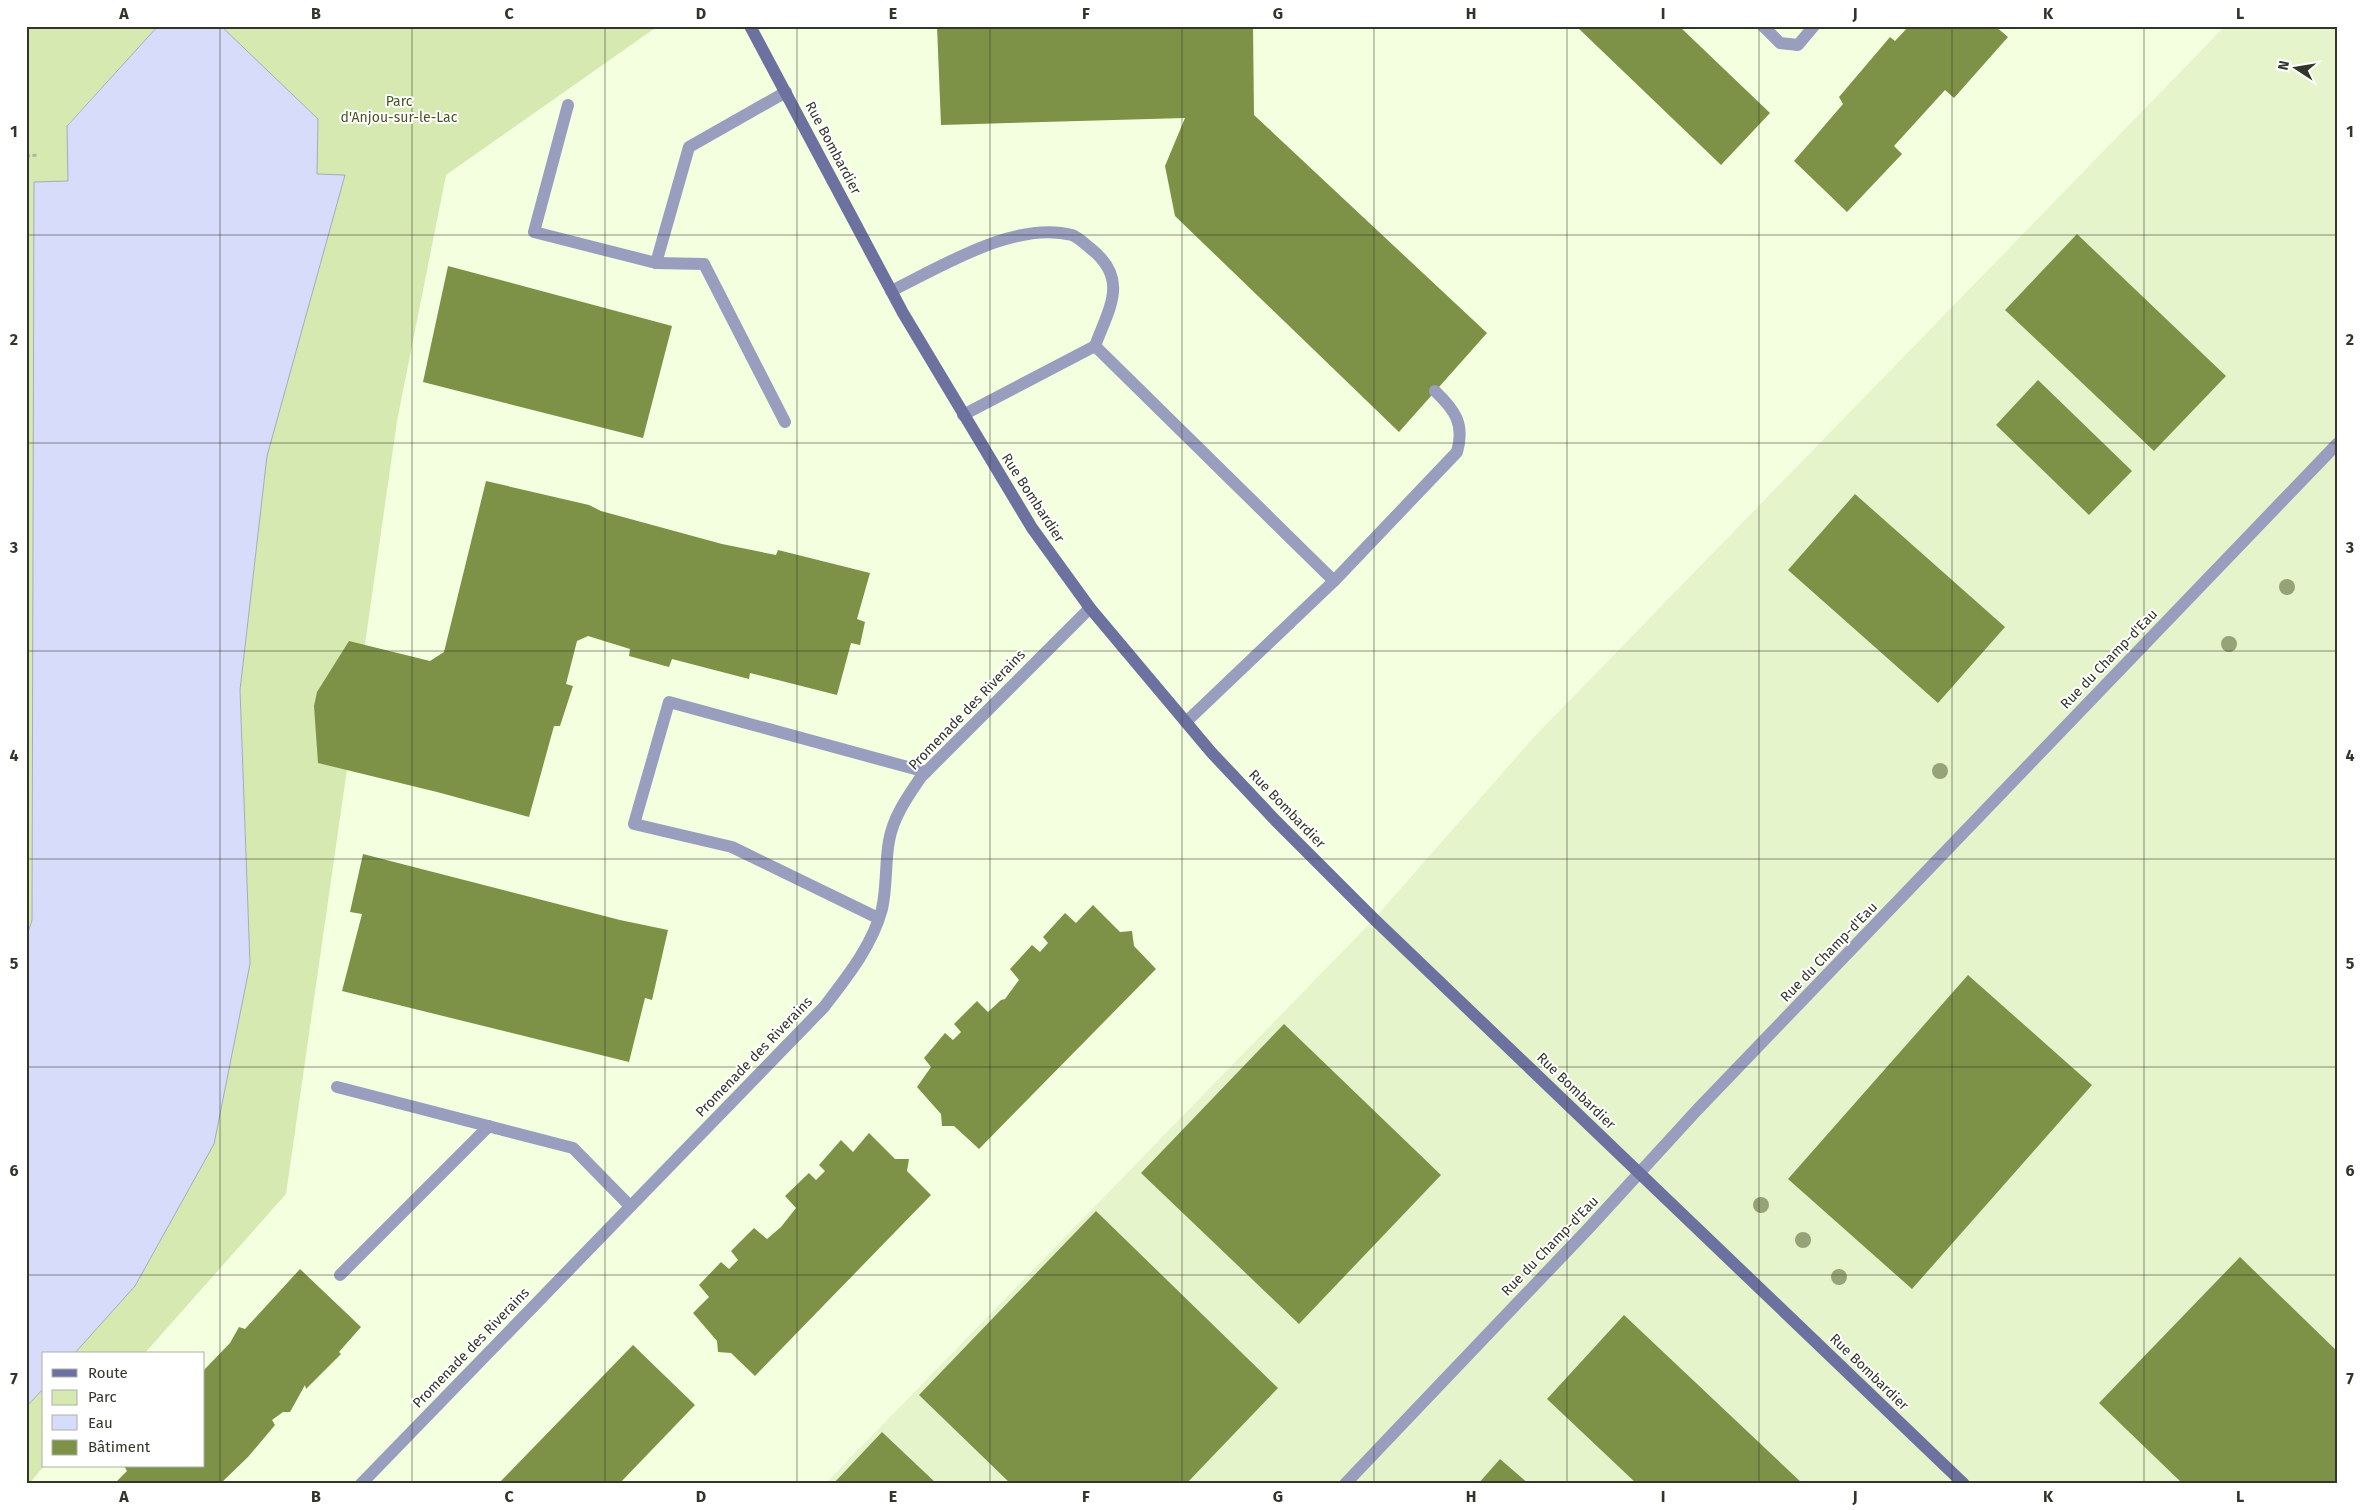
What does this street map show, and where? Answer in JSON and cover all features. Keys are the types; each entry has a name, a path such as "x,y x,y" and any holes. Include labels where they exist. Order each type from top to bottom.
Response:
{"street":[{"name":"Rue Bombardier","path":"750,26 891,291 963,415 1032,528 1090,608 1186,722 1275,820 1374,919 1964,1484"},
{"path":"1763,26 1780,43 1798,45 1814,26"},
{"path":"656,263 689,147 786,92"},
{"path":"568,105 534,232 656,263 704,264 785,422"},
{"path":"891,291 999,240 1046,231 1074,235 1098,253 1114,280 1115,292 1095,346 963,415"},
{"path":"1095,346 1334,580"},
{"path":"1186,722 1334,580 1457,452 1460,443 1459,422 1450,405 1436,391"},
{"name":"Rue du Champ-d'Eau","path":"1345,1484 1704,1103 2338,443"},
{"name":"Promenade des Riverains","path":"361,1484 824,1007 867,946 882,908 889,839 904,803 926,772 1090,608"},
{"path":"878,918 732,847 634,824 669,702 926,772"},
{"path":"337,1087 573,1148 630,1206"},
{"path":"340,1275 489,1126"}],"path":[{"path":"26,156 38,155"}],"shaded area":[{"path":"2225,26 2338,26 2338,1484 825,1484 1374,919 1533,738"}],"green space":[{"path":"26,26 158,26 67,125 69,181 35,182 32,920 26,939"},
{"name":"Parc d'Anjou-sur-le-Lac","path":"221,26 658,26 446,175 397,421 286,1194 146,1352 76,1352 135,1286 214,1144 250,964 240,690 267,456 345,175 316,174 318,119"},
{"path":"42,1390 42,1468 29,1484 26,1484 26,1407"}],"water":[{"path":"158,26 221,26 318,119 317,174 345,175 267,456 240,690 250,964 214,1144 135,1286 76,1352 42,1352 42,1390 26,1407 26,939 32,920 34,182 68,181 67,126"}],"building":[{"path":"937,26 1253,26 1254,115 1487,333 1399,432 1175,216 1165,166 1185,118 941,125"},
{"path":"1576,26 1679,26 1770,113 1721,165"},
{"path":"1909,26 1995,26 2008,37 1954,98 1945,90 1894,146 1902,154 1847,212 1794,161 1843,104 1839,97 1890,37 1895,41"},
{"path":"2077,234 2226,376 2154,451 2005,310"},
{"path":"448,266 672,326 643,438 423,382"},
{"path":"2038,380 2132,471 2089,515 1996,425"},
{"path":"486,481 589,505 601,511 722,544 776,555 778,550 870,573 857,619 865,622 860,645 851,643 837,695 750,673 749,679 672,659 669,667 629,656 630,649 588,636 577,641 566,684 573,686 560,726 554,726 529,817 318,763 314,706 317,692 349,641 430,661 444,652"},
{"path":"1855,494 2005,627 1938,703 1788,570"},
{"path":"363,854 620,920 668,930 652,1000 645,998 629,1062 342,991 362,914 350,912"},
{"path":"1093,905 1120,932 1132,931 1134,946 1156,969 979,1149 954,1126 942,1126 941,1114 917,1087 931,1067 924,1058 945,1033 953,1040 961,1032 954,1024 977,1001 988,1012 1001,1000 1005,999 1019,980 1010,969 1032,945 1040,952 1048,943 1043,937 1065,913 1076,923"},
{"path":"1968,975 2092,1085 1912,1289 1788,1179"},
{"path":"1284,1024 1441,1175 1299,1324 1141,1173"},
{"path":"869,1133 895,1159 909,1159 907,1171 931,1195 755,1376 731,1353 718,1352 717,1341 693,1313 709,1297 699,1285 721,1262 729,1269 738,1260 731,1251 754,1228 767,1239 781,1227 796,1208 785,1196 809,1173 816,1180 825,1171 819,1165 841,1140 853,1152"},
{"path":"1096,1211 1278,1388 1186,1484 1011,1484 919,1395"},
{"path":"2240,1257 2338,1352 2338,1484 2183,1484 2099,1403"},
{"path":"300,1269 361,1327 339,1352 341,1354 306,1389 305,1385 290,1412 283,1412 272,1420 275,1425 248,1457 220,1484 114,1484 127,1471 125,1468 205,1468 205,1369 230,1343 239,1327 245,1329"},
{"path":"1624,1315 1803,1484 1637,1484 1547,1399"},
{"path":"633,1345 695,1405 619,1484 498,1484"},
{"path":"882,1432 937,1484 833,1484"},
{"path":"1500,1459 1529,1484 1478,1484"}]}
